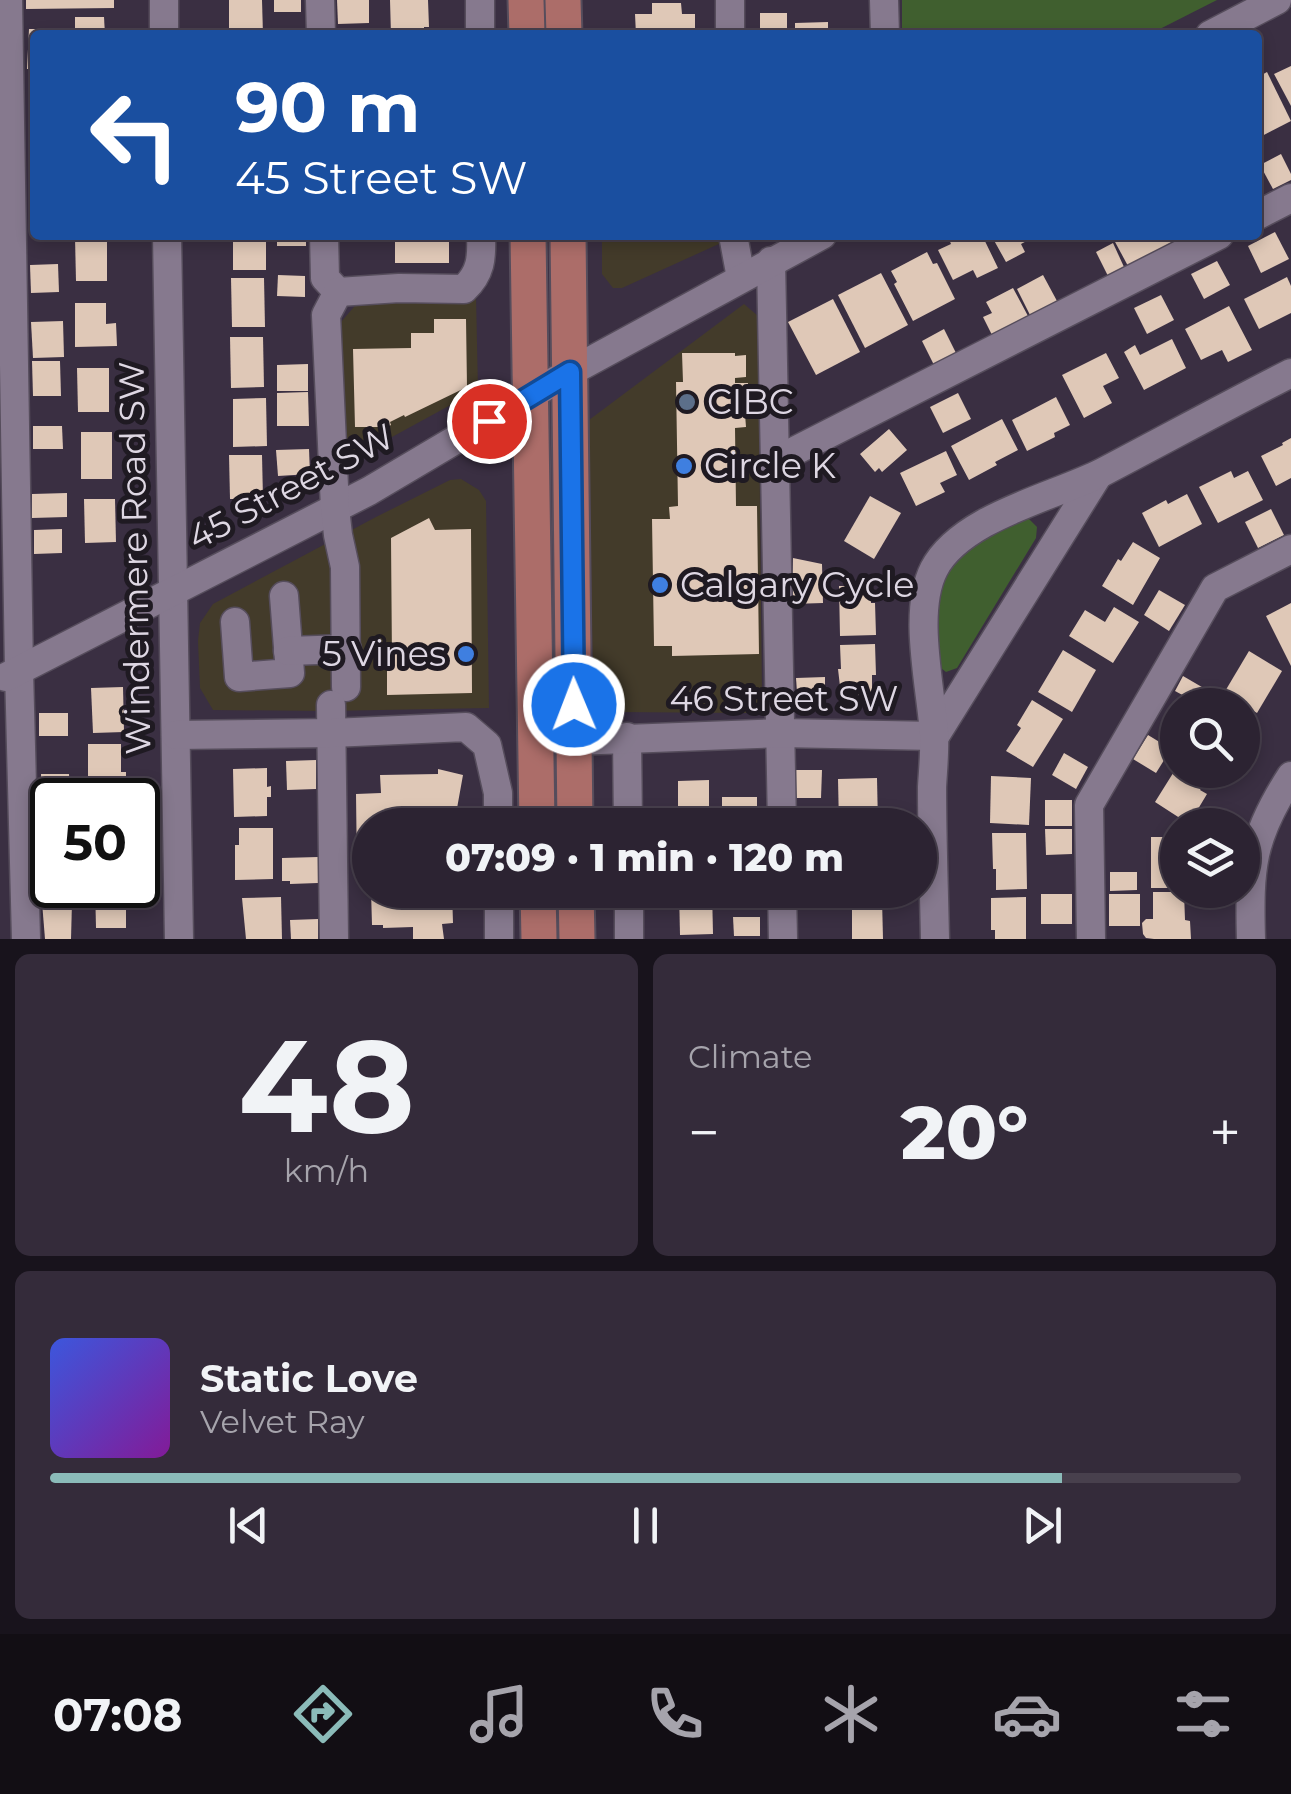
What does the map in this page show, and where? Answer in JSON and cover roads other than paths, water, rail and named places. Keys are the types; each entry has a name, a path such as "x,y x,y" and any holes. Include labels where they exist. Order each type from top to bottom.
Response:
{"main road":[{"path":"526,0 526,30"},
{"path":"564,0 564,30"},
{"path":"528,240 537,808"},
{"path":"568,240 575,808"},
{"path":"538,908 539,939"},
{"path":"576,908 576,939"}],"street":[{"path":"8,0 15,151 9,675 12,852 26,939"},
{"path":"164,0 164,30"},
{"path":"320,0 321,30"},
{"path":"480,0 480,30"},
{"path":"730,0 730,30"},
{"path":"884,0 884,30"},
{"path":"1220,30 1277,0"},
{"path":"1262,213 1291,198"},
{"name":"Windermere Road SW","path":"168,240 179,939"},
{"path":"324,240 325,278 338,292"},
{"path":"338,292 464,289 480,268 482,240"},
{"path":"734,240 740,278"},
{"name":"45 Street SW","path":"9,675 335,508 570,372 812,240"},
{"path":"773,462 1209,240"},
{"path":"771,261 782,808"},
{"path":"334,939 336,708 346,649 345,567 335,508 326,315 338,292"},
{"path":"935,939 934,736 925,666 925,597 935,566 967,534 1015,509 1098,475 1291,373"},
{"path":"934,736 1098,475"},
{"path":"1091,939 1089,805 1216,588 1291,550"},
{"path":"235,622 239,677 290,674 284,596"},
{"path":"288,651 346,649"},
{"path":"176,735 336,708 466,727 487,745 498,808"},
{"name":"46 Street SW","path":"574,741 780,732 934,736"},
{"path":"627,737 628,808"},
{"path":"1250,939 1250,882 1257,840 1291,776"},
{"path":"499,908 500,939"},
{"path":"629,908 630,939"},
{"path":"782,908 783,939"}],"place":[{"name":"CIBC","path":"687,402"},
{"name":"Circle K","path":"684,466"},
{"name":"Calgary Cycle","path":"660,585"},
{"name":"5 Vines","path":"466,654"}]}
